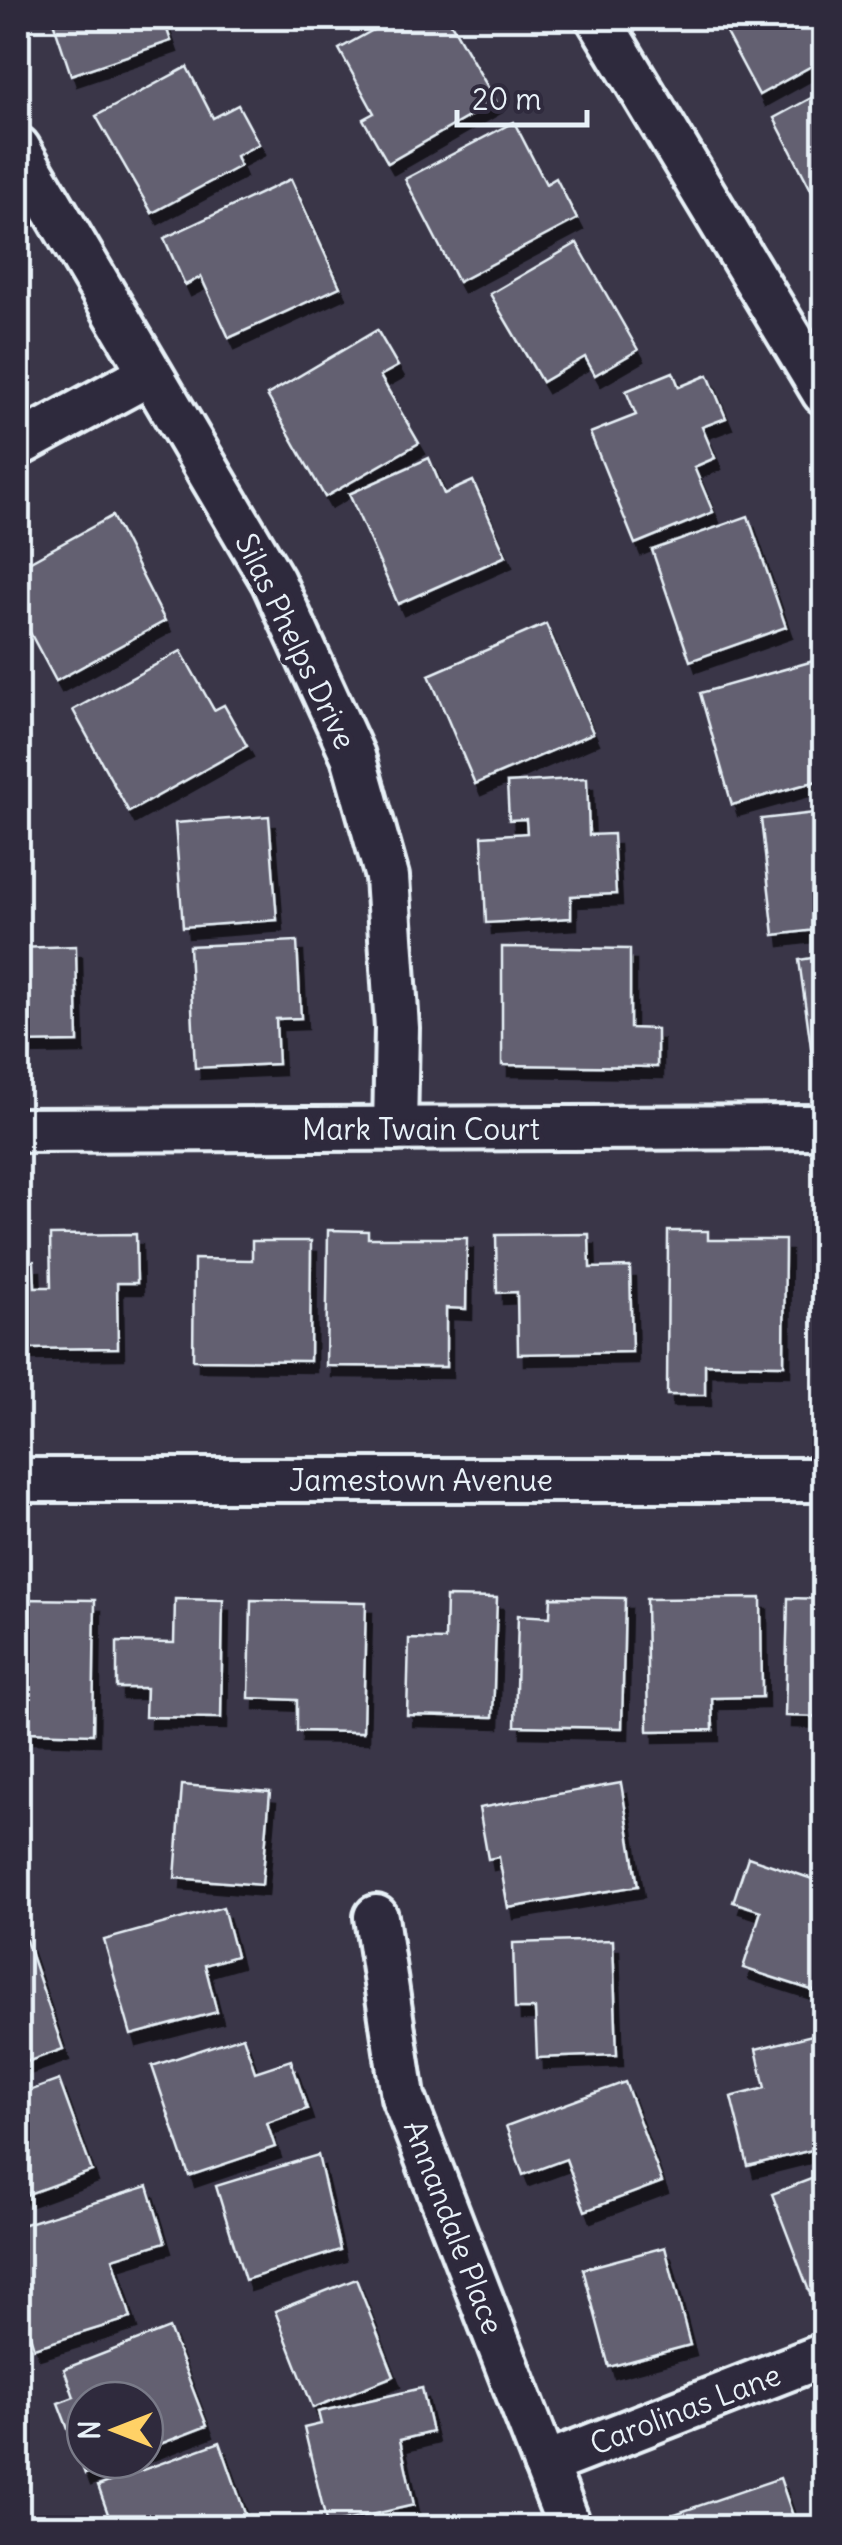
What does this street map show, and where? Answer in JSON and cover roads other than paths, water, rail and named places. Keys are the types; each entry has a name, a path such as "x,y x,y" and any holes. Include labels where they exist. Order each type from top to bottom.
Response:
{"street":[{"path":"598,18 824,393"},
{"name":"Silas Phelps Drive","path":"18,148 273,581 353,756 387,877 397,1028 396,1129"},
{"path":"18,445 150,374"},
{"name":"Mark Twain Court","path":"18,1130 824,1127"},
{"name":"Jamestown Avenue","path":"18,1480 824,1480"},
{"name":"Annandale Place","path":"376,1917 404,2097 570,2528"},
{"name":"Carolinas Lane","path":"545,2464 824,2355"}]}
